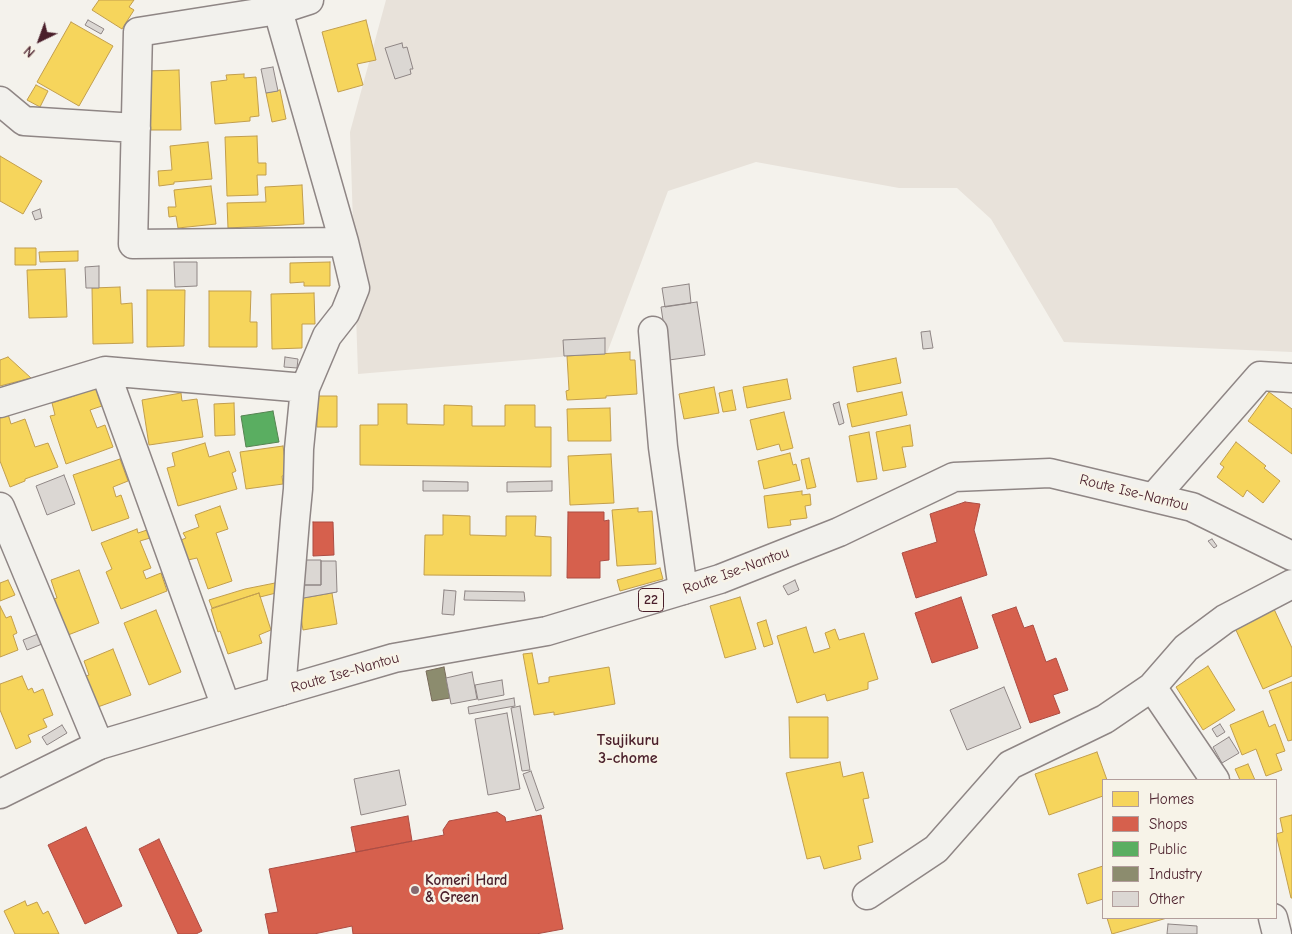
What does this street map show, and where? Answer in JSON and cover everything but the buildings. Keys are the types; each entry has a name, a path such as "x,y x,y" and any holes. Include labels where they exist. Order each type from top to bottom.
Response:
{"street":[{"path":"310,0 138,32 133,244 344,242"},
{"path":"277,5 344,242 355,288 345,312 327,336 305,388 280,691"},
{"path":"0,101 24,121 136,128"},
{"path":"653,331 663,447 683,590"},
{"path":"0,402 105,371 305,388"},
{"path":"105,371 226,707"},
{"path":"1154,497 1260,376 1292,378"},
{"name":"Route Ise-Nantou","path":"0,794 100,745 226,707 394,658 546,631 720,579 839,532 954,477 1050,473 1154,497 1192,506 1292,556"},
{"path":"0,507 100,745"},
{"path":"867,895 936,849 1010,765 1105,719 1152,687 1186,648 1225,619 1292,584"},
{"path":"1152,687 1214,779"},
{"path":"1273,919 1277,934"}],"shaded area":[{"path":"386,0 1292,0 1292,352 1064,342 991,219 957,188 899,188 756,162 668,191 607,353 358,374 350,132"}],"place":[{"name":"Komeri Hard & Green","path":"415,890"}],"district":[{"name":"Tsujikuru 3-chome","path":"628,749"}]}
